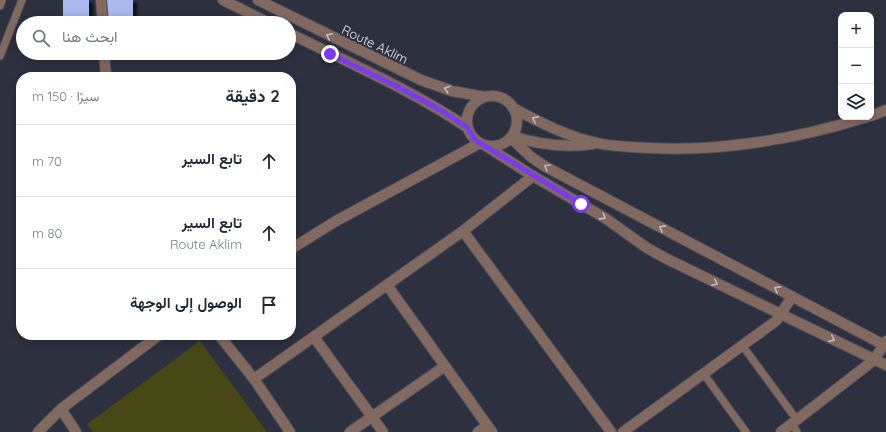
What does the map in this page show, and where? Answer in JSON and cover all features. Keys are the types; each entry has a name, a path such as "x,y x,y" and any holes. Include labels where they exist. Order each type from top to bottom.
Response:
{"street":[{"path":"101,0 102,16"},
{"path":"223,0 255,16"},
{"name":"Route Aklim","path":"258,0 291,16"},
{"name":"Route Aklim","path":"296,19 421,80 452,91 486,97"},
{"path":"296,36 414,95 442,111 468,128 474,139 533,176 605,218 647,248 666,259 886,365"},
{"path":"105,60 106,72"},
{"path":"296,246 336,222 483,144 499,145 506,143 512,137 517,125 517,119 510,103 498,97 486,97 479,100 470,109 468,115 468,128"},
{"path":"513,108 563,132 597,143 629,147 671,149 733,146 794,137 858,120"},
{"path":"874,115 886,110"},
{"path":"512,137 538,143 561,146 597,143"},
{"path":"512,137 531,156 559,174 792,297 885,344 874,360 795,425 781,432"},
{"path":"531,156 530,150 534,144 538,143"},
{"path":"254,379 463,231 533,176"},
{"path":"463,231 611,432"},
{"path":"387,285 490,429 478,432"},
{"path":"623,432 776,322 792,297"},
{"path":"314,337 383,432"},
{"path":"38,432 61,408 152,340"},
{"path":"224,340 254,379 290,432"},
{"path":"350,432 445,366"},
{"path":"61,408 76,432"}],"lane":[{"path":"0,6 2,0"},
{"path":"0,56 22,0"},
{"path":"742,345 795,425"},
{"path":"704,373 746,432"}],"shaded area":[{"path":"200,341 267,432 93,432 87,424"}],"building":[{"path":"63,0 89,0 89,16 63,16"},
{"path":"106,0 133,0 133,16 106,16"}],"route":[{"path":"330,54 414,95 442,111 468,128 474,139 581,204"}]}
